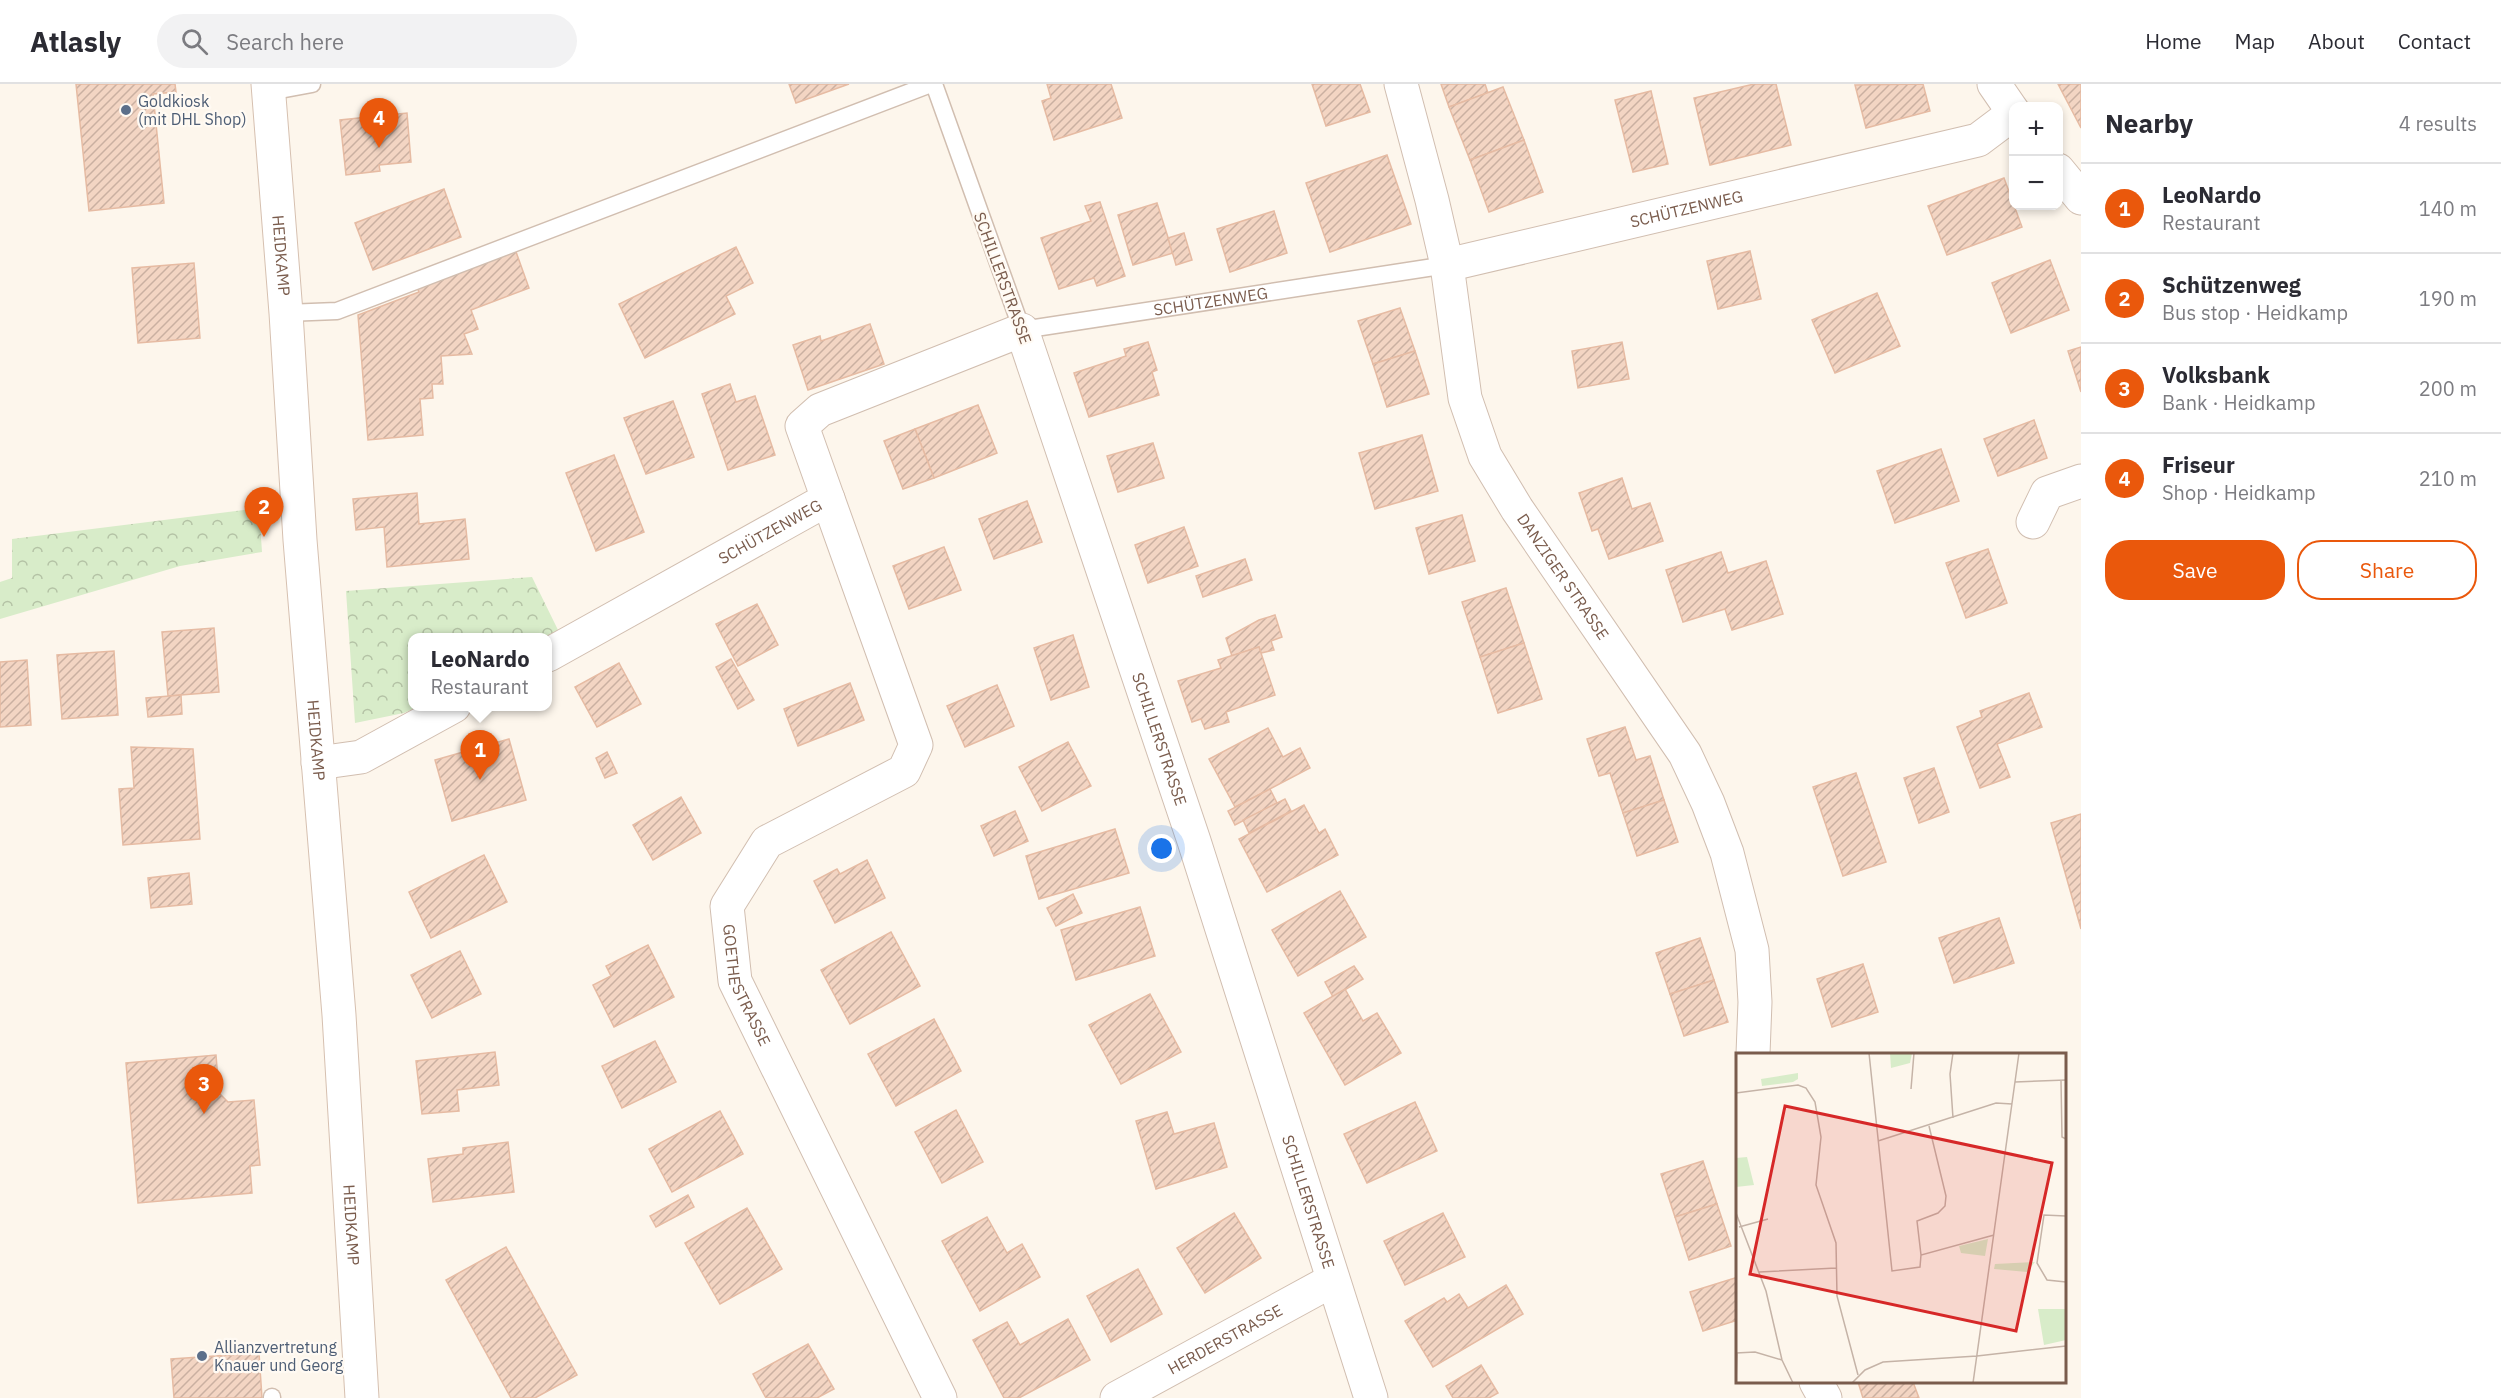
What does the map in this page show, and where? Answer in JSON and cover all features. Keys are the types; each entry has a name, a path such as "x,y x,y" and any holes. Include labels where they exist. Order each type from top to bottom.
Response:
{"street":[{"name":"DANZIGER STRASSE","path":"1401,84 1425,170 1447,265 1465,398 1485,456 1517,509 1685,754 1727,853 1752,950 1755,1002 1754,1053"},
{"path":"1994,84 2009,107"},
{"name":"HEIDKAMP","path":"269,88 300,540 339,1015 362,1398"},
{"name":"SCHÜTZENWEG","path":"1447,265 1978,140 2009,116"},
{"path":"2063,176 2081,198"},
{"name":"SCHÜTZENWEG","path":"552,653 828,498 801,426 819,410 1022,330"},
{"name":"SCHILLERSTRASSE","path":"1022,330 1194,841 1371,1398"},
{"path":"2033,522 2047,493 2081,481"},
{"name":"GOETHESTRASSE","path":"828,498 916,745 904,771 767,842 727,906 735,981 940,1398"},
{"path":"318,763 361,757 445,711"},
{"name":"HERDERSTRASSE","path":"1117,1398 1333,1280"},
{"path":"1817,1383 1825,1398"}],"lane":[{"path":"269,88 311,84"},
{"path":"286,312 337,312 932,84"},
{"name":"SCHILLERSTRASSE","path":"932,84 1022,330"},
{"name":"SCHÜTZENWEG","path":"1022,330 1447,265"}],"green space":[{"path":"259,508 262,552 180,566 0,619 0,582 12,578 12,539"},
{"path":"532,577 558,630 552,634 408,633 408,711 355,723 346,591"}],"building":[{"path":"76,84 175,84 176,92 153,94 164,203 89,211"},
{"path":"789,84 849,84 796,103"},
{"path":"1047,84 1111,84 1122,118 1054,140 1042,101 1051,98"},
{"path":"1312,84 1360,84 1370,112 1326,126"},
{"path":"1441,84 1485,84 1488,93 1449,107"},
{"path":"1754,84 1776,84 1791,145 1710,165 1694,98"},
{"path":"1923,84 1930,111 1866,128 1855,85"},
{"path":"2058,84 2081,84 2081,128"},
{"path":"1503,87 1524,140 1470,160 1449,107"},
{"path":"1651,91 1668,164 1633,172 1615,100"},
{"path":"407,113 411,162 379,165 380,171 346,175 340,120"},
{"path":"1524,140 1543,192 1489,212 1470,160"},
{"path":"1387,155 1411,224 1330,252 1306,183"},
{"path":"2004,178 2009,192 2009,210 2016,210 2022,227 1947,255 1928,206"},
{"path":"444,189 461,237 373,270 355,223"},
{"path":"1100,202 1125,276 1097,286 1094,278 1059,289 1041,238 1091,221 1085,206"},
{"path":"1157,203 1173,253 1133,265 1118,215"},
{"path":"1274,211 1287,253 1230,272 1217,229"},
{"path":"1184,233 1192,260 1176,265 1168,238"},
{"path":"736,247 753,283 726,296 735,314 645,358 619,304"},
{"path":"515,249 529,288 471,310 478,329 464,334 472,354 441,356 443,384 432,384 433,398 420,399 423,435 368,440 358,315 419,292 416,285"},
{"path":"1750,251 1761,299 1718,309 1707,261"},
{"path":"2050,260 2069,310 2011,333 1992,283"},
{"path":"194,263 200,338 138,343 132,268"},
{"path":"1877,293 1900,346 1835,373 1812,320"},
{"path":"1400,308 1415,351 1373,364 1358,321"},
{"path":"870,324 884,364 808,390 793,345 820,336 821,341"},
{"path":"1148,342 1157,370 1152,372 1159,395 1089,417 1074,373 1126,356 1124,349"},
{"path":"1622,342 1629,379 1578,388 1572,351"},
{"path":"2081,347 2081,392 2068,351"},
{"path":"1415,351 1429,394 1387,407 1373,364"},
{"path":"730,384 736,402 755,396 775,455 728,470 702,394"},
{"path":"673,401 694,457 646,474 624,418"},
{"path":"978,405 997,453 934,478 915,429"},
{"path":"2034,420 2047,458 1998,476 1984,439"},
{"path":"915,429 934,478 903,489 884,441"},
{"path":"1422,435 1438,491 1375,509 1359,453"},
{"path":"1153,443 1164,478 1118,492 1107,456"},
{"path":"1941,449 1959,501 1895,523 1877,471"},
{"path":"614,455 644,532 596,551 566,473"},
{"path":"1622,478 1632,509 1650,503 1663,541 1609,559 1598,529 1592,531 1579,493"},
{"path":"417,493 419,524 465,519 469,559 387,567 384,527 356,530 353,499"},
{"path":"1027,501 1042,542 994,559 979,519"},
{"path":"1462,515 1475,561 1429,574 1416,528"},
{"path":"1184,527 1198,566 1148,583 1135,545"},
{"path":"944,547 961,590 909,609 893,566"},
{"path":"1988,549 2007,603 1966,618 1946,563"},
{"path":"1721,552 1728,573 1766,561 1783,614 1732,630 1725,609 1683,622 1666,570"},
{"path":"1245,559 1252,580 1203,597 1196,576"},
{"path":"1506,588 1524,643 1480,657 1462,602"},
{"path":"757,604 778,645 738,666 716,624"},
{"path":"1275,615 1282,637 1271,641 1274,650 1261,653 1259,647 1232,656 1226,638 1259,620"},
{"path":"214,628 219,692 168,696 162,632"},
{"path":"1073,635 1089,687 1051,700 1034,648"},
{"path":"1524,643 1542,699 1498,713 1480,657"},
{"path":"1259,647 1275,695 1226,712 1229,722 1205,729 1201,719 1192,722 1178,681 1221,668 1218,660"},
{"path":"114,651 118,715 62,719 57,655"},
{"path":"731,659 754,700 738,709 716,667"},
{"path":"27,660 31,725 0,727 0,662"},
{"path":"619,663 641,704 597,727 575,687"},
{"path":"850,683 864,720 798,746 784,709"},
{"path":"997,685 1014,726 965,747 947,706"},
{"path":"2029,693 2042,727 1997,744 2010,777 1980,788 1957,727 1982,717 1980,711"},
{"path":"181,695 182,714 148,717 146,698"},
{"path":"1625,727 1636,760 1650,756 1664,800 1623,813 1610,773 1599,776 1587,739"},
{"path":"1268,728 1283,757 1300,748 1310,768 1235,807 1209,759"},
{"path":"509,739 526,800 452,821 435,760"},
{"path":"1068,742 1091,786 1042,811 1019,767"},
{"path":"131,747 193,749 200,839 123,845 119,789 134,788"},
{"path":"607,752 617,773 605,778 596,758"},
{"path":"1934,768 1949,812 1919,823 1904,778"},
{"path":"1856,773 1886,862 1843,876 1813,787"},
{"path":"1270,789 1277,803 1235,825 1228,811"},
{"path":"681,797 701,833 653,860 633,825"},
{"path":"1285,799 1291,811 1249,833 1243,820"},
{"path":"1664,800 1678,842 1637,856 1623,813"},
{"path":"1304,805 1319,833 1325,829 1338,855 1267,892 1239,839"},
{"path":"1015,811 1028,841 994,856 981,826"},
{"path":"2081,814 2081,929 2051,823"},
{"path":"1115,829 1129,873 1039,899 1026,856"},
{"path":"484,855 507,902 431,938 409,892"},
{"path":"867,860 885,898 835,923 814,881 837,869 840,874"},
{"path":"189,873 192,904 151,908 148,878"},
{"path":"1340,891 1366,937 1298,976 1272,930"},
{"path":"1073,894 1082,913 1056,926 1047,908"},
{"path":"1140,907 1155,956 1076,980 1061,930"},
{"path":"1999,918 2014,963 1954,983 1939,938"},
{"path":"891,932 920,986 850,1024 821,970"},
{"path":"1700,938 1714,980 1670,994 1656,953"},
{"path":"648,945 674,997 614,1027 593,985 611,976 606,966"},
{"path":"460,951 481,994 432,1018 411,975"},
{"path":"1863,964 1878,1012 1832,1027 1817,979"},
{"path":"1354,966 1363,979 1333,997 1325,982"},
{"path":"1714,980 1728,1022 1684,1036 1670,994"},
{"path":"1345,989 1363,1021 1377,1013 1401,1053 1345,1085 1304,1013"},
{"path":"1150,994 1181,1052 1121,1084 1089,1025"},
{"path":"934,1019 961,1071 896,1106 868,1054"},
{"path":"655,1041 676,1082 622,1108 602,1066"},
{"path":"495,1052 499,1085 457,1090 459,1111 422,1114 416,1061"},
{"path":"216,1055 219,1093 228,1102 254,1100 260,1165 250,1166 252,1193 138,1203 126,1063"},
{"path":"1415,1102 1437,1151 1367,1183 1344,1134"},
{"path":"956,1110 983,1162 942,1183 915,1132"},
{"path":"720,1111 743,1154 672,1192 649,1149"},
{"path":"1167,1112 1174,1134 1214,1123 1227,1167 1156,1189 1136,1121"},
{"path":"508,1142 514,1192 433,1202 428,1159 463,1154 463,1148"},
{"path":"1703,1161 1717,1204 1675,1217 1661,1174"},
{"path":"688,1195 694,1207 656,1227 650,1216"},
{"path":"1717,1204 1731,1246 1689,1260 1675,1217"},
{"path":"747,1208 782,1269 720,1304 685,1243"},
{"path":"1234,1213 1261,1258 1205,1293 1177,1248"},
{"path":"1443,1213 1465,1257 1405,1285 1384,1241"},
{"path":"987,1217 1007,1253 1022,1244 1040,1277 980,1311 942,1241"},
{"path":"506,1247 577,1375 535,1398 511,1398 446,1280"},
{"path":"1138,1269 1162,1314 1111,1342 1087,1296"},
{"path":"1736,1278 1736,1321 1703,1331 1690,1292"},
{"path":"1506,1285 1523,1314 1433,1367 1405,1321 1444,1298 1447,1302 1459,1294 1468,1308"},
{"path":"1068,1319 1090,1360 1019,1398 1004,1398 973,1340 1007,1322 1020,1345"},
{"path":"808,1344 834,1389 817,1398 766,1398 753,1374"},
{"path":"259,1353 262,1398 174,1398 171,1359"},
{"path":"1481,1365 1498,1393 1489,1398 1453,1398 1446,1386"},
{"path":"1858,1383 1913,1383 1919,1398 1863,1398"}],"place":[{"name":"Goldkiosk (mit DHL Shop)","path":"126,110"},
{"name":"Friseur","path":"379,148"},
{"name":"Schützenweg","path":"264,537"},
{"name":"LeoNardo","path":"480,780"},
{"name":"Volksbank","path":"204,1114"},
{"name":"Allianzvertretung Knauer und Georg","path":"202,1356"}]}
